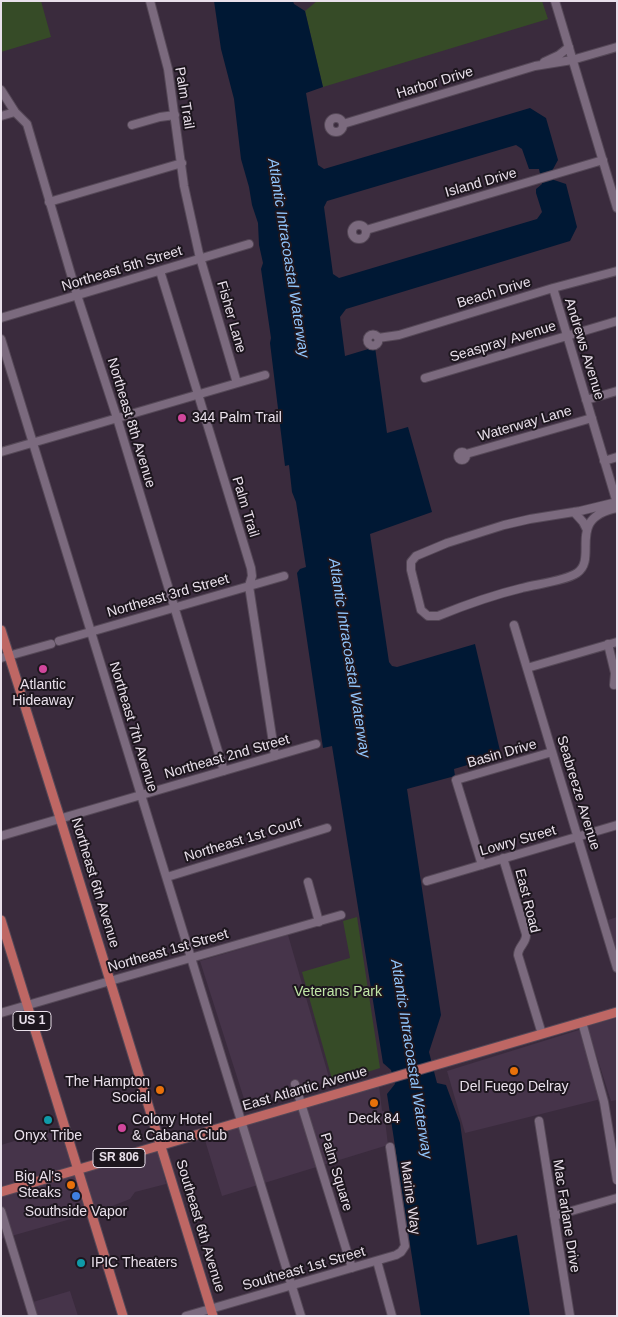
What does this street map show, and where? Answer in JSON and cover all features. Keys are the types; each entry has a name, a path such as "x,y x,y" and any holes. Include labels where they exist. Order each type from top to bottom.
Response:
{"main road":[{"name":"Northeast 6th Avenue","path":"1,630 5,657 60,818 161,1145"},
{"name":"US 1","path":"1,920 123,1316"},
{"name":"East Atlantic Avenue","path":"1,1192 617,1012"},
{"name":"Southeast 6th Avenue","path":"161,1145 212,1312"}],"street":[{"name":"Palm Trail","path":"150,1 168,68 184,186 200,258"},
{"path":"555,1 617,208"},
{"name":"Harbor Drive","path":"535,66 559,55 569,47"},
{"name":"Harbor Drive","path":"343,124 535,66 572,60 617,47"},
{"name":"Northeast 8th Avenue","path":"1,90 15,112 28,124 78,295 224,771"},
{"path":"1,116 15,112"},
{"path":"132,125 175,115"},
{"name":"Island Drive","path":"366,230 603,160"},
{"path":"50,202 182,163"},
{"name":"Northeast 5th Street","path":"1,318 249,244"},
{"name":"Fisher Lane","path":"200,258 237,383"},
{"name":"Palm Trail","path":"160,271 252,576 249,586 275,756"},
{"name":"Beach Drive","path":"378,338 409,332 553,288 617,271"},
{"name":"Andrews Avenue","path":"553,288 617,502"},
{"name":"Seaspray Avenue","path":"425,378 617,321"},
{"name":"Northeast 7th Avenue","path":"1,338 302,1316"},
{"path":"1,452 265,375"},
{"path":"586,400 617,391"},
{"name":"Waterway Lane","path":"466,454 592,418"},
{"path":"604,461 617,457"},
{"path":"574,512 583,522 586,530 585,562 579,572 563,579 496,595 438,616 428,616 421,610 412,575 411,562 416,556 447,543 504,525 617,502"},
{"path":"586,530 593,519 600,514 617,508"},
{"name":"Northeast 3rd Street","path":"5,657 284,576"},
{"name":"Seabreeze Avenue","path":"514,625 617,968"},
{"path":"527,668 617,642"},
{"path":"608,644 615,673 614,685"},
{"name":"Northeast 2nd Street","path":"1,836 316,744"},
{"name":"Basin Drive","path":"482,865 456,780 552,752"},
{"name":"Lowry Street","path":"427,881 617,825"},
{"name":"Northeast 1st Court","path":"166,877 327,828"},
{"name":"East Road","path":"503,858 526,934 525,943 519,949 518,955 542,1034"},
{"path":"308,882 319,922"},
{"name":"Northeast 1st Street","path":"1,1013 341,915"},
{"path":"582,1022 604,1102 617,1180"},
{"name":"Palm Square","path":"295,1084 352,1268"},
{"name":"Mac Farlane Drive","path":"539,1121 570,1316"},
{"name":"Marine Way","path":"390,1148 405,1246 401,1252"},
{"path":"554,1216 617,1198"},
{"path":"1,1211 34,1316"},
{"name":"Southeast 1st Street","path":"186,1316 212,1312 401,1252"},
{"path":"377,1260 392,1316"}],"shaded area":[{"path":"617,917 617,954 608,920"},
{"path":"288,935 330,1081 246,1105 200,961"},
{"path":"617,1018 617,1100 611,1101 587,1026"},
{"path":"579,1030 601,1099 465,1133 447,1071"},
{"path":"379,1085 388,1145 222,1196 204,1137"},
{"path":"61,1127 72,1161 71,1165 68,1168 1,1188 1,1145"},
{"path":"158,1151 166,1184 135,1192 130,1199 102,1210 1,1239 1,1196"},
{"path":"70,1291 78,1316 37,1316 33,1302"}],"green space":[{"path":"1,1 41,1 51,37 1,52"},
{"path":"317,1 542,1 548,19 323,87 305,11"},
{"name":"Veterans Park","path":"357,917 380,1068 333,1083 302,972 350,958 343,921"}],"water":[{"name":"Atlantic Intracoastal Waterway","path":"214,1 293,1 294,4 305,11 323,87 306,93 318,165 324,169 530,108 546,118 558,160 552,171 554,180 566,184 577,227 570,241 346,309 340,317 345,356 375,347 387,433 408,427 432,512 370,534 389,662 392,666 397,667 475,644 501,755 454,769 455,776 407,789 441,1015 429,1052 437,1083 446,1085 460,1123 477,1245 517,1235 530,1316 421,1316 387,1094 395,1084 391,1070 383,1063 332,746 323,748 297,573 300,569 306,567 289,465 285,466 270,343 271,338 261,269 263,263 259,245 258,223 241,159 234,99 221,49","holes":["516,145 522,149 529,169 539,169 542,184 536,189 536,193 542,212 537,219 339,278 333,274 324,207 327,201"]}],"place":[{"name":"344 Palm Trail","path":"182,418"},
{"name":"Atlantic Hideaway","path":"43,669"},
{"name":"Del Fuego Delray","path":"514,1071"},
{"name":"The Hampton Social","path":"160,1090"},
{"name":"Deck 84","path":"374,1103"},
{"name":"Onyx Tribe","path":"48,1120"},
{"name":"Colony Hotel & Cabana Club","path":"122,1128"},
{"name":"Big Al's Steaks","path":"71,1185"},
{"name":"Southside Vapor","path":"76,1196"},
{"name":"IPIC Theaters","path":"81,1263"}]}
